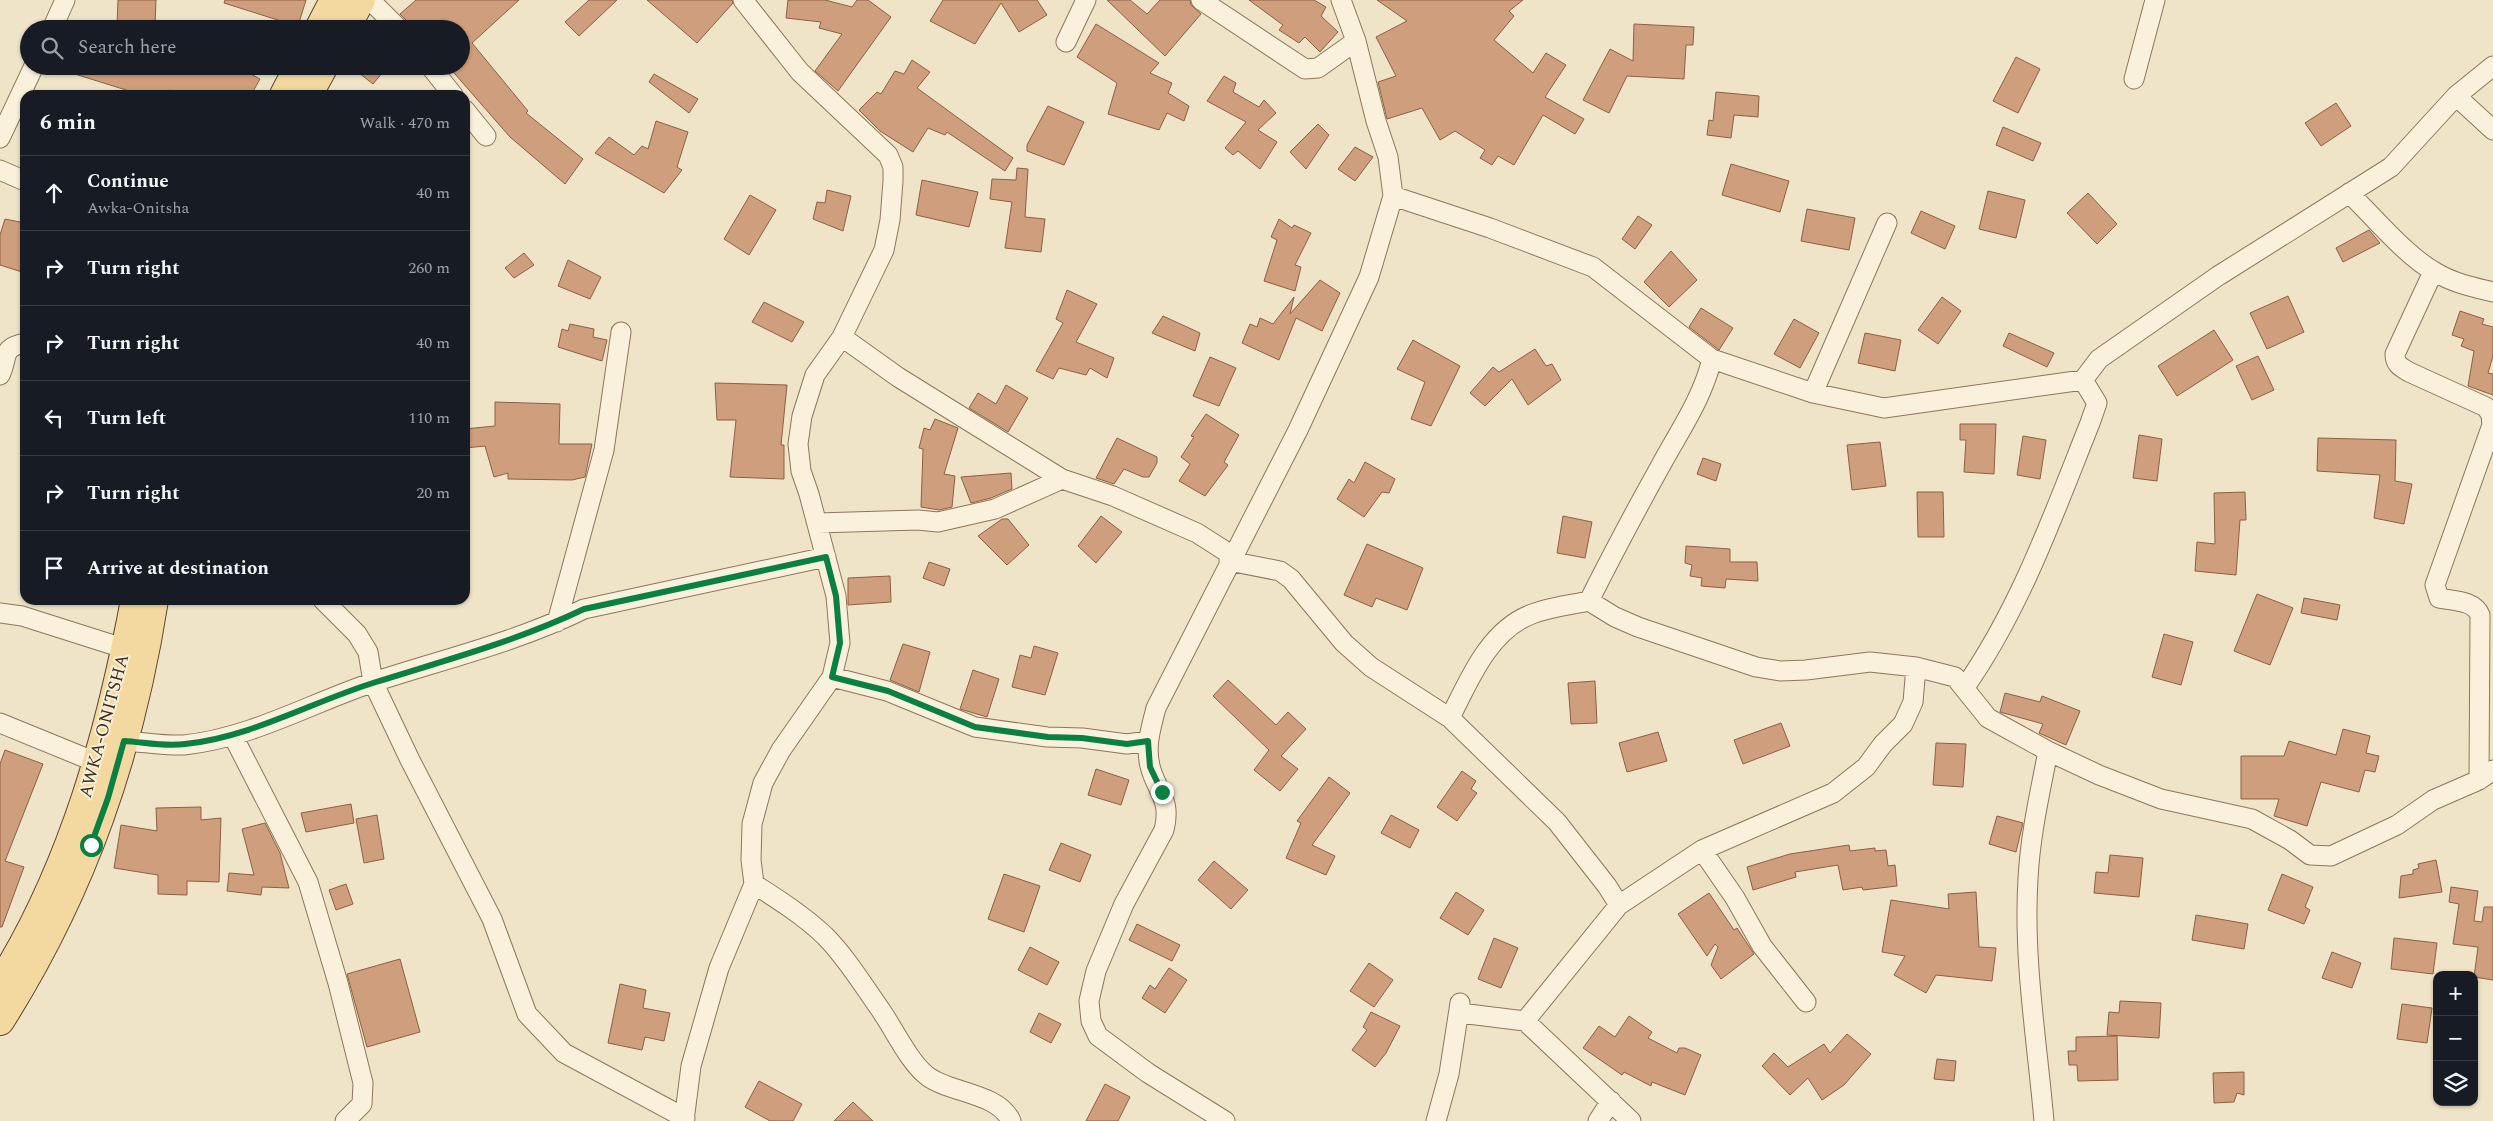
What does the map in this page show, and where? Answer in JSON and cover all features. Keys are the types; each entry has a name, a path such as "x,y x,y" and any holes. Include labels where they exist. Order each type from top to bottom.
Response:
{"main road":[{"path":"324,20 334,0"},
{"path":"350,20 361,0"},
{"path":"287,90 294,75"},
{"path":"311,90 319,75"},
{"name":"AWKA-ONITSHA","path":"0,984 33,925 66,851 98,763 126,649 134,605"},
{"name":"AWKA-ONITSHA","path":"0,1021 35,964 91,845 108,798 124,741 153,605"}],"street":[{"path":"56,20 65,0"},
{"path":"370,0 390,20"},
{"path":"328,605 357,634 368,652 373,682 410,760 492,919 527,1014 564,1053 684,1119 691,1066 719,968 754,884 751,860 752,824 763,783 781,750 832,677 840,643 836,596 817,522 801,472 798,444 802,416 815,375 842,337 884,250 890,220 893,166 888,155 870,136 800,72 743,0"},
{"path":"1066,42 1086,0"},
{"path":"1202,0 1305,69 1318,68 1356,42"},
{"path":"1225,1121 1148,1073 1098,1036 1091,1021 1089,1000 1096,971 1124,904 1164,830 1167,818 1162,792 1150,767 1148,741 1156,708 1298,430 1369,277 1393,196 1388,157 1376,121 1356,42 1341,0"},
{"path":"2134,79 2155,0"},
{"path":"1393,196 1490,228 1593,267 1712,359 1813,393 1884,408 2084,380 2098,359 2106,353 2218,276 2392,167 2456,96 2493,66"},
{"path":"23,90 30,75"},
{"path":"437,75 449,90"},
{"path":"0,138 20,96"},
{"path":"2456,96 2493,130"},
{"path":"470,116 486,136"},
{"path":"0,170 20,179"},
{"path":"2349,193 2434,272 2460,284 2493,292"},
{"path":"1813,393 1887,223"},
{"path":"1450,718 1472,674 1489,648 1514,625 1531,614 1589,601 1638,627 1756,667 1780,671 1806,670 1870,662 1916,667 1955,677 1965,687 1988,718 2048,751 2098,774 2161,799 2252,819 2290,840 2310,855 2331,856 2397,825 2434,800 2486,775 2480,615 2477,608 2471,605 2438,598 2435,585 2492,425 2491,415 2486,407 2409,372 2398,366 2395,361 2395,354 2434,272"},
{"path":"557,622 604,450 621,332"},
{"path":"842,337 898,376 1062,479 1113,496 1197,533 1231,559 1280,571 1290,579 1344,643 1371,667 1450,718 1557,822 1607,886 1619,905"},
{"path":"0,375 6,351 20,344"},
{"path":"1589,601 1658,471 1696,407 1706,384 1712,359"},
{"path":"1965,687 1984,660 2018,597 2090,423 2097,402 2084,380"},
{"path":"817,522 918,520 938,522 995,509 1062,479"},
{"path":"124,741 183,745 233,736 373,682 482,650 557,622 584,609 826,557"},
{"path":"0,613 22,616 126,649"},
{"path":"1524,1021 1619,905 1702,850 1833,793 1866,767 1883,744 1903,724 1914,702 1916,667"},
{"path":"832,677 888,691 975,727 1048,737 1082,738 1127,744 1148,741"},
{"path":"0,723 98,763"},
{"path":"233,736 308,882 338,983 363,1083 362,1104 345,1121"},
{"path":"2044,1121 2029,965 2028,879 2034,825 2048,751"},
{"path":"1702,850 1735,898 1762,946 1806,1002"},
{"path":"754,884 796,912 826,937 880,1009 918,1067 927,1076 995,1104 1007,1112 1011,1121"},
{"path":"1436,1121 1449,1074 1460,1007 1524,1021 1631,1121"},
{"path":"1598,1121 1611,1101"}],"building":[{"path":"118,0 156,0 155,20 117,20"},
{"path":"225,0 306,0 300,20 278,20 224,3"},
{"path":"416,0 519,0 472,43 528,111 526,113 583,159 565,184 510,137 456,75 470,75 470,20 406,20 400,14"},
{"path":"589,0 617,0 579,36 565,22"},
{"path":"647,0 732,0 733,3 697,43"},
{"path":"788,0 825,0 852,7 857,0 868,0 891,17 838,91 815,71 842,34 819,28 821,22 786,18"},
{"path":"943,0 1037,0 1047,15 1019,32 1001,3 975,44 930,21"},
{"path":"1107,0 1130,0 1147,14 1160,0 1190,0 1191,5 1201,14 1165,56"},
{"path":"1249,0 1314,0 1326,7 1321,16 1338,32 1320,52 1305,37 1299,43 1279,30 1283,25"},
{"path":"1377,0 1523,0 1509,11 1514,16 1494,40 1533,73 1546,53 1566,65 1545,97 1584,119 1575,134 1543,115 1514,165 1498,156 1492,165 1480,158 1485,150 1455,131 1440,140 1422,108 1387,119 1378,82 1396,76 1376,37 1407,21"},
{"path":"1096,24 1159,63 1150,73 1172,83 1168,93 1189,106 1184,121 1167,113 1159,130 1108,114 1117,83 1077,57"},
{"path":"1634,24 1694,27 1693,45 1686,45 1684,79 1627,76 1609,113 1583,100 1610,49 1633,61"},
{"path":"2016,57 2040,69 2018,113 1993,101"},
{"path":"912,60 930,72 917,88 1013,158 1005,171 947,132 945,135 928,128 913,152 880,131 859,110 877,92 881,94 895,71 904,74"},
{"path":"654,74 698,99 689,113 649,82"},
{"path":"78,75 253,75 260,79 254,90 126,90"},
{"path":"362,75 380,75 373,84"},
{"path":"1224,76 1236,83 1233,92 1259,107 1264,100 1276,113 1258,130 1277,142 1260,169 1238,151 1233,155 1225,148 1246,122 1207,101"},
{"path":"1716,92 1759,96 1758,117 1734,115 1731,138 1707,135 1709,120 1713,121"},
{"path":"2336,103 2351,126 2321,146 2305,123"},
{"path":"1048,106 1084,122 1064,165 1027,151 1027,145"},
{"path":"656,121 688,132 677,167 682,170 664,193 595,153 609,137 634,155 642,146 648,149"},
{"path":"1318,124 1329,135 1306,169 1290,152"},
{"path":"2003,127 2041,143 2033,161 1996,145"},
{"path":"1355,147 1373,157 1355,181 1338,169"},
{"path":"1731,164 1789,181 1780,212 1722,195"},
{"path":"1017,168 1028,169 1025,217 1045,219 1041,252 1005,248 1012,202 990,199 992,179 1016,180"},
{"path":"922,180 978,192 969,227 916,215"},
{"path":"827,190 851,196 843,231 813,219 817,202 825,203"},
{"path":"1988,191 2025,200 2016,238 1979,229"},
{"path":"2088,193 2117,224 2097,244 2067,213"},
{"path":"750,195 776,210 749,255 724,239"},
{"path":"1807,209 1855,218 1849,250 1801,241"},
{"path":"1921,211 1955,226 1945,249 1911,233"},
{"path":"1638,216 1652,225 1635,249 1622,239"},
{"path":"5,219 20,222 20,271 0,265 0,235"},
{"path":"1279,219 1292,228 1294,225 1311,233 1295,265 1301,267 1295,291 1264,281 1277,240 1271,237"},
{"path":"2369,230 2380,243 2343,262 2336,248"},
{"path":"1671,251 1697,280 1669,307 1644,282"},
{"path":"524,253 534,265 514,278 505,268"},
{"path":"568,260 601,277 590,299 558,286"},
{"path":"1320,280 1340,293 1322,331 1296,318 1279,360 1242,343 1250,324 1257,327 1260,318 1273,324 1294,297 1290,314"},
{"path":"1067,290 1097,304 1076,342 1114,358 1107,378 1090,368 1086,375 1059,368 1053,379 1036,371 1063,323 1056,319"},
{"path":"2288,296 2304,332 2267,349 2250,313"},
{"path":"1942,297 1961,311 1938,344 1918,330"},
{"path":"764,302 804,322 792,342 752,322"},
{"path":"1701,308 1733,328 1719,350 1689,327"},
{"path":"2460,311 2484,319 2482,324 2493,327 2493,356 2488,373 2493,374 2493,395 2468,386 2474,351 2461,346 2464,339 2452,335"},
{"path":"1163,316 1200,333 1195,351 1152,333"},
{"path":"1794,319 1819,333 1800,368 1774,354"},
{"path":"570,324 594,329 593,337 607,340 602,361 558,347 562,329 568,331"},
{"path":"2214,330 2233,360 2177,396 2158,366"},
{"path":"1865,333 1901,340 1895,371 1858,363"},
{"path":"2009,333 2054,353 2047,367 2003,346"},
{"path":"1413,340 1460,366 1431,426 1411,419 1425,382 1397,369"},
{"path":"1535,349 1546,366 1552,364 1561,380 1528,405 1512,379 1485,406 1470,393 1493,367 1499,372"},
{"path":"2258,356 2274,390 2252,400 2236,366"},
{"path":"1210,357 1236,368 1219,406 1193,396"},
{"path":"715,383 787,385 781,445 784,445 784,479 730,477 736,420 717,420"},
{"path":"1006,385 1028,398 1008,432 969,408 978,393 996,404"},
{"path":"495,402 560,404 559,444 592,444 585,477 572,480 508,479 508,473 494,477 485,446 470,448 470,428 495,426"},
{"path":"1206,414 1239,435 1224,462 1228,465 1205,496 1179,481 1190,464 1181,457 1194,437 1191,436"},
{"path":"935,419 958,428 944,474 955,476 952,507 939,510 921,507 923,449 919,448 924,428 930,430"},
{"path":"1960,424 1996,424 1994,474 1964,472 1966,440 1960,440"},
{"path":"2139,435 2162,439 2157,481 2133,478"},
{"path":"2023,436 2046,440 2040,479 2017,475"},
{"path":"1117,438 1157,457 1157,463 1149,477 1143,477 1124,469 1114,484 1096,478"},
{"path":"2318,438 2396,440 2395,481 2412,484 2404,524 2374,518 2380,475 2317,471"},
{"path":"1880,442 1886,486 1852,490 1847,445"},
{"path":"1703,458 1721,464 1716,481 1697,474"},
{"path":"1365,462 1395,479 1389,493 1382,492 1364,517 1337,499 1349,479 1354,483"},
{"path":"1011,473 1012,489 991,498 971,503 961,477"},
{"path":"1917,492 1943,492 1944,537 1918,537"},
{"path":"2245,492 2246,520 2240,520 2236,575 2195,571 2197,542 2215,544 2214,493"},
{"path":"1101,516 1122,532 1096,563 1078,546"},
{"path":"1563,516 1592,522 1585,558 1557,553"},
{"path":"1002,519 1008,519 1029,545 1007,565 978,536"},
{"path":"1367,544 1423,568 1407,610 1376,598 1372,607 1344,595"},
{"path":"1686,546 1730,549 1730,562 1757,562 1758,581 1726,579 1725,588 1701,586 1702,578 1690,576 1692,565 1685,563"},
{"path":"929,562 950,569 944,586 923,578"},
{"path":"890,576 891,602 848,605 848,578"},
{"path":"2257,594 2293,608 2270,665 2234,651"},
{"path":"2304,598 2340,605 2337,620 2301,613"},
{"path":"2164,634 2193,642 2181,685 2152,677"},
{"path":"903,644 930,652 919,692 890,680"},
{"path":"1034,646 1058,653 1045,695 1012,687 1020,655 1031,658"},
{"path":"973,670 999,679 987,717 960,709"},
{"path":"1228,680 1276,725 1288,712 1306,729 1281,756 1298,769 1280,791 1254,770 1269,750 1213,696"},
{"path":"1595,681 1597,723 1571,724 1568,683"},
{"path":"2005,693 2040,702 2042,696 2080,711 2066,745 2039,733 2043,724 2000,712"},
{"path":"1781,723 1790,746 1743,764 1734,740"},
{"path":"2343,729 2370,736 2366,753 2379,756 2375,772 2365,770 2359,792 2321,782 2307,826 2274,816 2279,799 2241,799 2241,756 2284,756 2289,741 2336,755"},
{"path":"1658,732 1667,761 1627,772 1619,743"},
{"path":"1936,743 1966,744 1963,787 1933,785"},
{"path":"5,750 43,764 5,861 24,867 2,927 0,927 0,764"},
{"path":"1096,769 1129,780 1121,805 1088,795"},
{"path":"1462,771 1476,781 1471,789 1477,793 1457,821 1437,807"},
{"path":"1329,777 1350,793 1312,845 1335,856 1326,875 1286,858 1301,823 1297,821"},
{"path":"351,804 354,823 306,832 301,813"},
{"path":"201,807 201,820 221,818 219,882 187,881 187,895 158,894 158,875 114,868 121,825 157,831 156,808"},
{"path":"377,815 384,859 364,863 356,819"},
{"path":"1391,815 1419,830 1410,848 1381,833"},
{"path":"1997,816 2023,823 2016,852 1989,844"},
{"path":"265,823 280,853 289,888 262,887 261,895 227,891 229,873 254,875 242,829"},
{"path":"1061,843 1091,855 1080,882 1049,870"},
{"path":"1849,845 1850,851 1875,848 1875,851 1886,850 1888,866 1895,865 1897,886 1863,890 1862,887 1843,890 1838,865 1795,872 1796,877 1753,890 1747,867 1790,854"},
{"path":"2110,855 2143,858 2139,897 2094,893 2096,872 2108,873"},
{"path":"2436,860 2442,892 2399,898 2401,876 2413,874 2413,870 2419,868 2418,864"},
{"path":"1214,861 1248,890 1231,909 1198,880"},
{"path":"1004,874 1040,886 1024,932 988,919"},
{"path":"2282,874 2313,887 2305,907 2310,910 2304,924 2268,910"},
{"path":"346,884 353,904 336,910 329,890"},
{"path":"2451,887 2478,891 2474,921 2482,922 2484,907 2493,907 2493,980 2478,978 2478,971 2475,971 2478,947 2453,944 2459,904 2449,902"},
{"path":"1456,892 1484,910 1468,935 1440,918"},
{"path":"1976,892 1979,947 1996,948 1992,981 1936,975 1926,993 1894,975 1905,956 1882,952 1891,900 1949,909 1948,894"},
{"path":"1709,893 1734,930 1737,928 1754,954 1721,979 1711,965 1718,947 1715,944 1707,956 1678,914"},
{"path":"2196,915 2248,924 2244,949 2192,940"},
{"path":"1137,924 1180,945 1172,961 1129,940"},
{"path":"1494,938 1518,948 1501,988 1478,979"},
{"path":"2394,938 2437,943 2433,974 2391,969"},
{"path":"1030,947 1059,962 1047,985 1018,970"},
{"path":"2332,952 2361,963 2352,988 2322,978"},
{"path":"400,959 420,1032 367,1047 347,974"},
{"path":"1369,963 1393,980 1374,1007 1350,991"},
{"path":"1169,968 1187,980 1165,1013 1142,998 1150,985 1155,989"},
{"path":"620,984 646,990 643,1008 670,1013 664,1041 645,1037 642,1050 608,1043"},
{"path":"2120,1001 2161,1003 2159,1038 2107,1035 2109,1012 2119,1013"},
{"path":"2402,1004 2432,1008 2427,1043 2397,1039"},
{"path":"1371,1012 1400,1026 1386,1053 1375,1067 1352,1050 1367,1030 1363,1027"},
{"path":"1039,1013 1061,1024 1051,1043 1030,1032"},
{"path":"1629,1016 1652,1032 1648,1038 1677,1053 1679,1048 1685,1048 1701,1055 1685,1095 1652,1082 1651,1086 1624,1072 1622,1075 1583,1048 1599,1026 1615,1037"},
{"path":"1847,1034 1871,1054 1844,1085 1822,1100 1808,1078 1790,1095 1762,1066 1774,1053 1788,1067 1824,1044 1830,1053"},
{"path":"2117,1036 2118,1080 2078,1081 2077,1065 2069,1065 2068,1051 2076,1051 2076,1037"},
{"path":"1937,1059 1956,1061 1954,1081 1934,1079"},
{"path":"2244,1072 2244,1095 2237,1093 2234,1102 2214,1103 2213,1073"},
{"path":"759,1081 802,1104 793,1121 770,1121 745,1107"},
{"path":"1105,1084 1130,1097 1118,1121 1086,1121"},
{"path":"853,1102 873,1121 834,1121"}],"route":[{"path":"91,845 108,798 124,741 183,745 233,736 373,682 482,650 557,622 584,609 826,557 836,596 840,643 832,677 888,691 932,711 975,727 1022,735 1082,738 1127,744 1148,741 1150,767 1162,792"}]}
